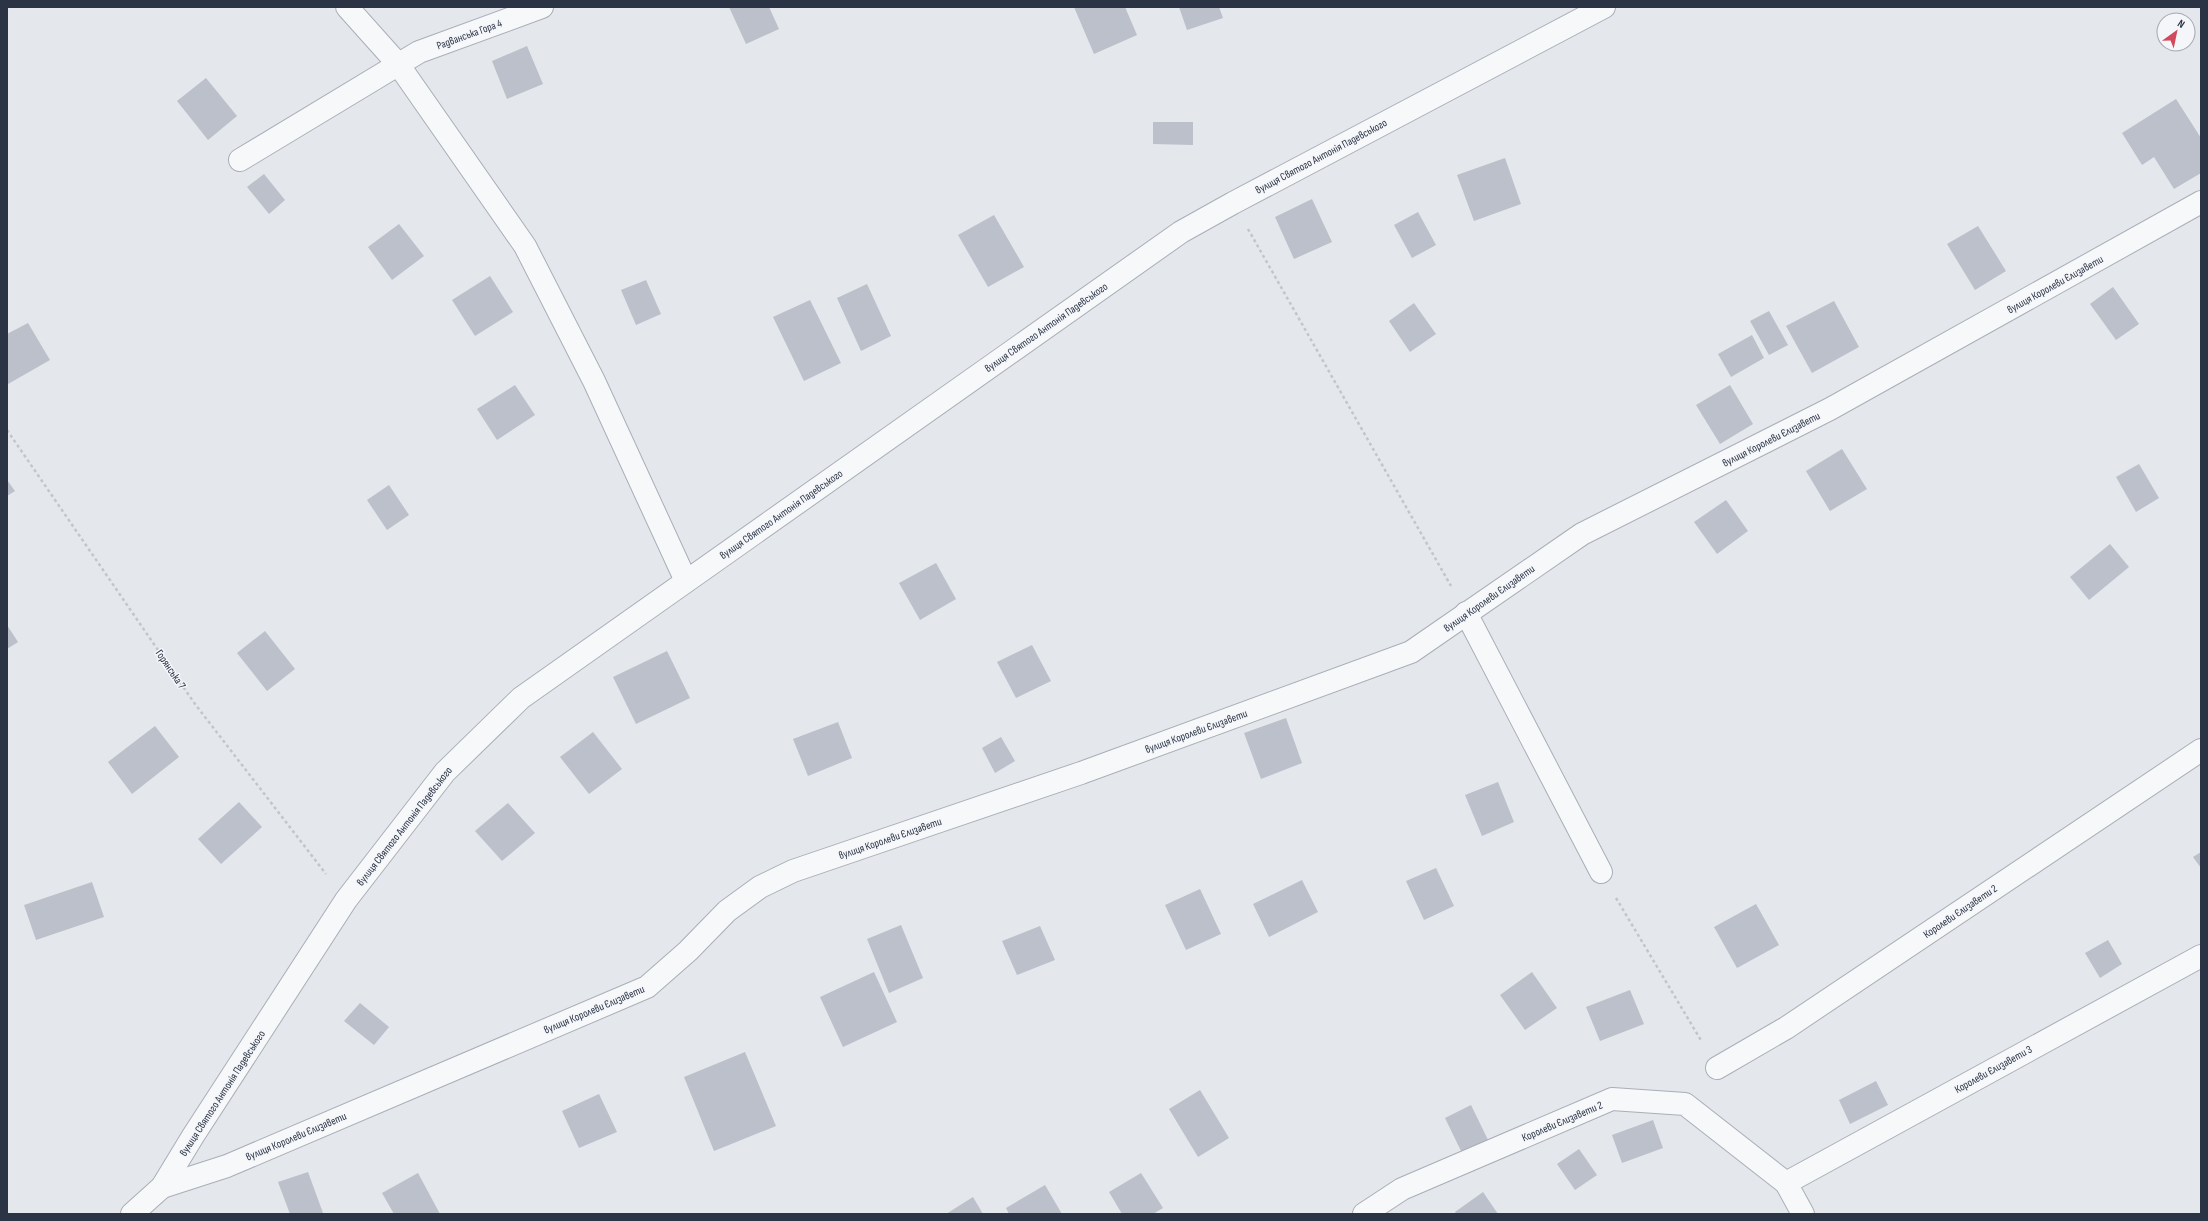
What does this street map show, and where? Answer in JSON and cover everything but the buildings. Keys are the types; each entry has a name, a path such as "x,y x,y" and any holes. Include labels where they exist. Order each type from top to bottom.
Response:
{"street":[{"path":"347,7 398,64 525,246 594,381 686,581"},
{"name":"Радванська Гора 4","path":"240,160 419,52 542,7"},
{"name":"вулиця Святого Антонія Падевського","path":"132,1214 162,1187 193,1136 346,900 445,772 521,698 1182,232 1232,202 1604,7"},
{"name":"вулиця Королеви Єлизавети","path":"162,1187 226,1166 648,987 688,951 727,911 760,887 793,871 1081,773 1411,652 1582,534 1830,409 2201,202"},
{"path":"1466,613 1601,872"},
{"name":"Королеви Єлизавети 2","path":"1718,1068 1786,1028 2201,750"},
{"name":"Королеви Єлизавети 3","path":"1786,1183 2201,956"},
{"name":"Королеви Єлизавети 2","path":"1364,1214 1402,1188 1612,1099 1684,1104 1786,1183 1803,1214"}],"path":[{"path":"1232,202 1466,613"},
{"name":"Горянська 7","path":"7,430 195,704 346,900"},
{"path":"1601,872 1718,1068"}]}
